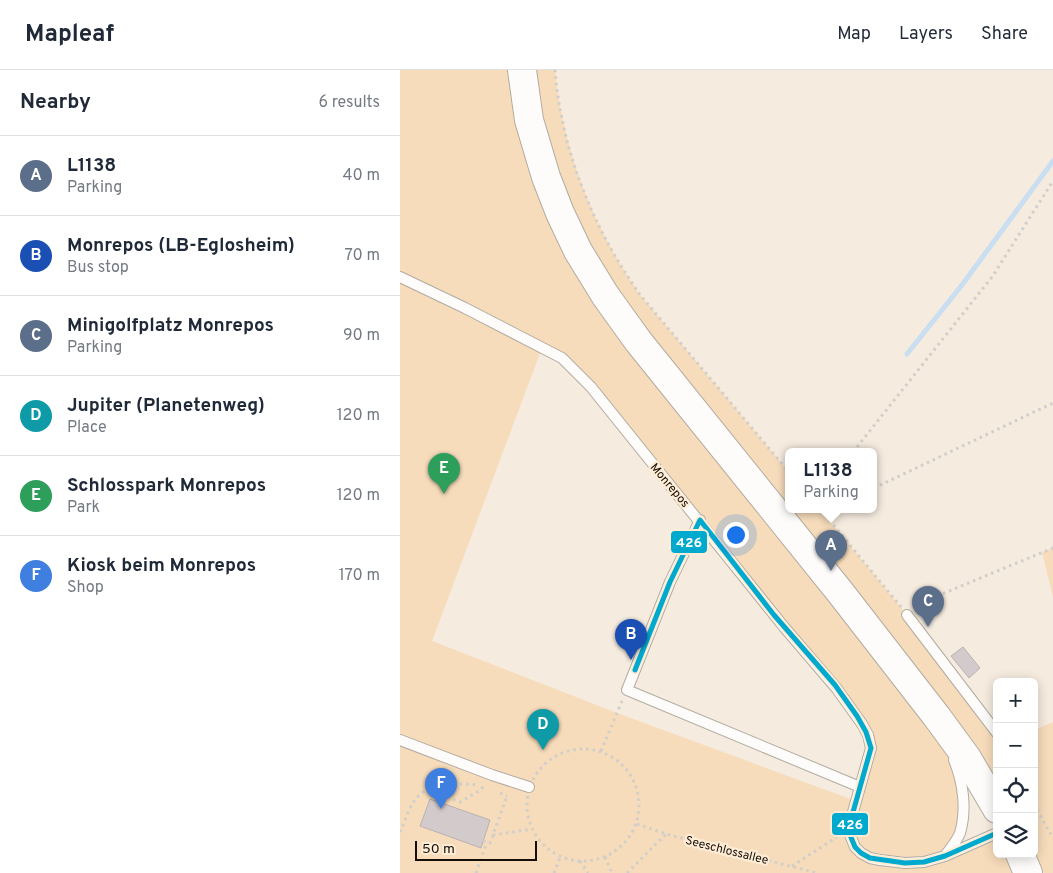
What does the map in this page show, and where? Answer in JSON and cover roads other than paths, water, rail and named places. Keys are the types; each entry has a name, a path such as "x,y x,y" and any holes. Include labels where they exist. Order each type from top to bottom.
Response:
{"main road":[{"path":"522,70 529,120 546,177 560,214 578,251 605,295 638,341 840,592 937,717 967,758 993,802"},
{"path":"1022,858 1028,873"}],"lane":[{"name":"Monrepos","path":"400,277 562,358 591,387 616,420 700,520 784,627 837,689 862,724 871,748 848,830 855,847 861,854 870,858 905,863 924,862 945,856"},
{"path":"700,520 670,582 627,690 860,787"},
{"path":"905,612 993,728"},
{"path":"937,717 960,774 964,803 960,834 945,856"},
{"path":"400,740 492,776 529,787"},
{"path":"945,856 993,835"}],"waterway":[{"path":"907,354 962,285 1053,161"}],"place":[{"name":"Schlosspark Monrepos","path":"444,494"},
{"name":"L1138","path":"831,571"},
{"name":"Minigolfplatz Monrepos","path":"928,627"},
{"name":"Monrepos (LB-Eglosheim)","path":"631,660"},
{"name":"Jupiter (Planetenweg)","path":"543,750"},
{"name":"Kiosk beim Monrepos","path":"441,809"}]}
